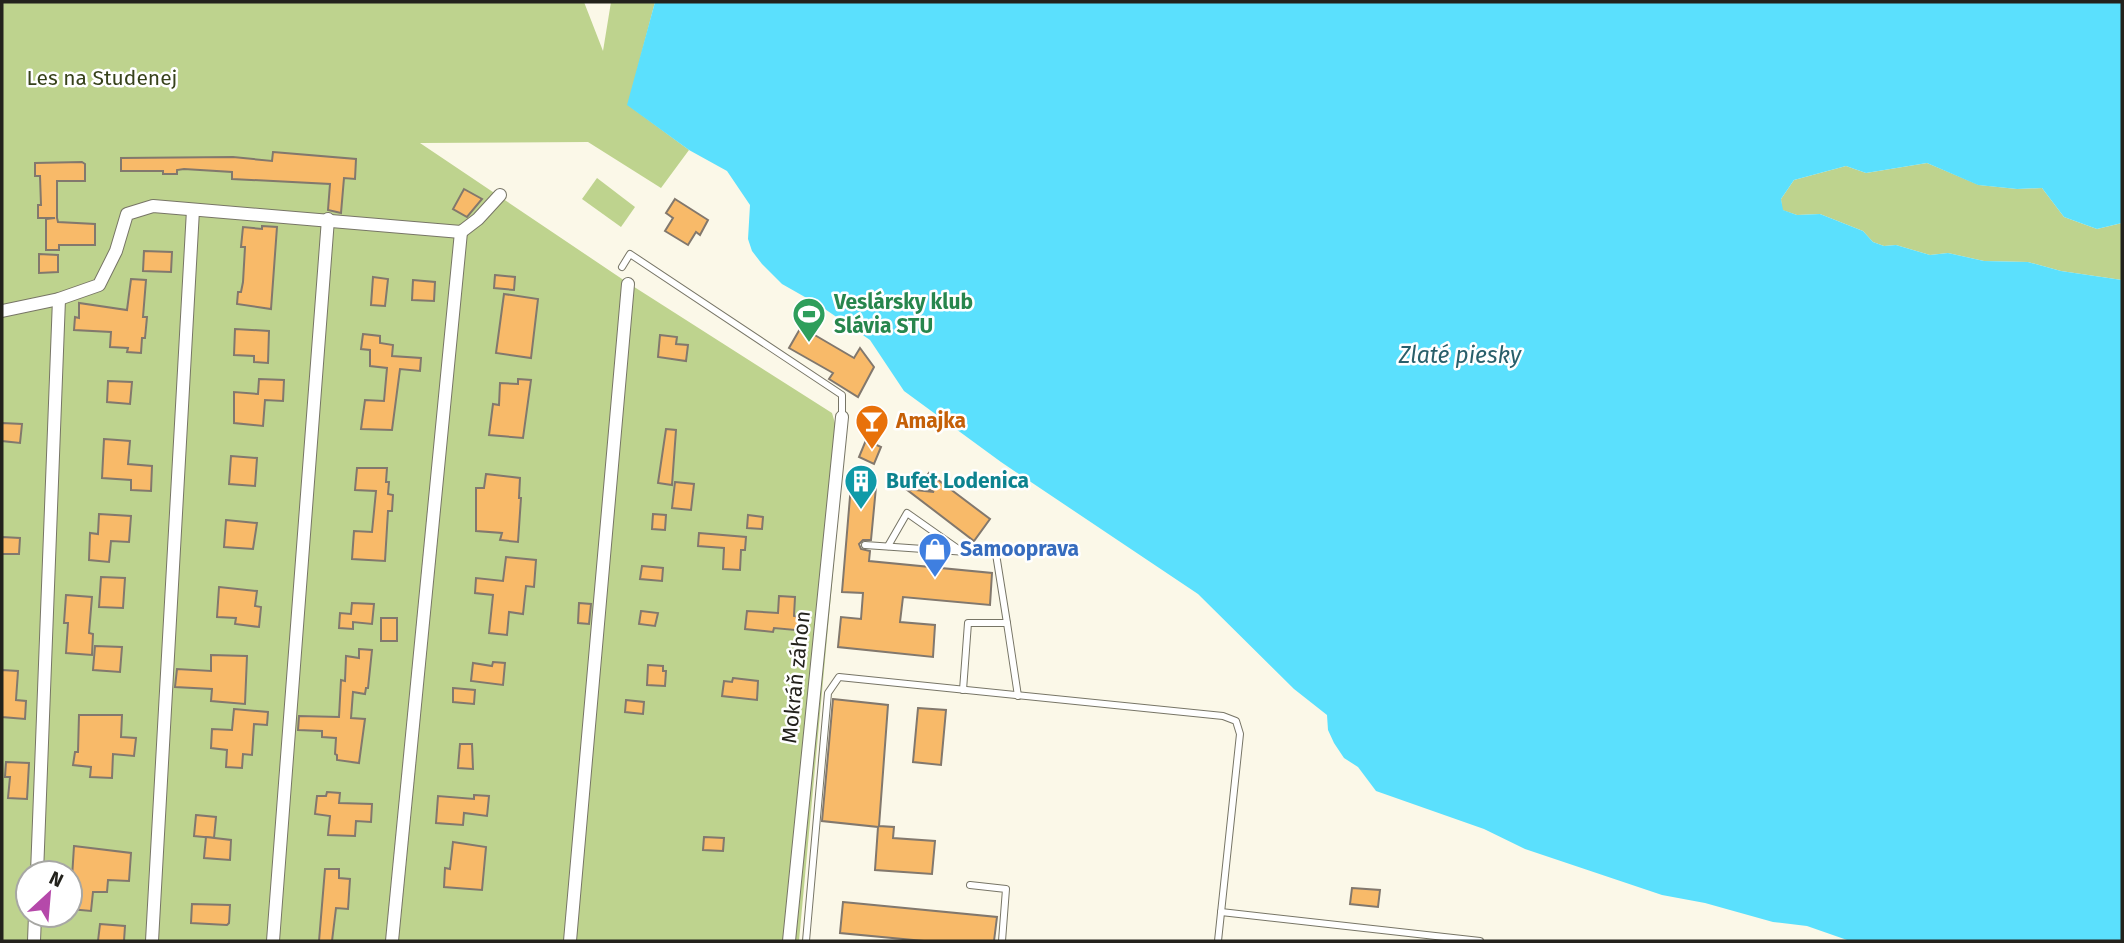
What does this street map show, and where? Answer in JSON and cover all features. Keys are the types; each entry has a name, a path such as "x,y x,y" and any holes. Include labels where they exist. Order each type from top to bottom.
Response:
{"street":[{"path":"2,311 59,299 99,285 116,251 127,214 153,206 461,232 478,219 500,195"},
{"path":"152,941 193,210"},
{"path":"273,941 328,219"},
{"path":"392,941 461,232"},
{"path":"570,941 628,284"},
{"path":"38,859 59,299"},
{"name":"Mokráň záhon","path":"789,941 842,417"}],"lane":[{"path":"622,267 630,254 842,395 842,417"},
{"path":"888,546 907,513 962,552"},
{"path":"864,545 996,554 1018,696"},
{"path":"963,690 968,623 1007,622"},
{"path":"806,941 828,693 839,677 1223,716 1236,721 1240,734 1217,941"},
{"path":"970,885 1006,889 1002,941"},
{"path":"1221,912 1480,941"}],"green space":[{"name":"Les na Studenej","path":"3,2 584,2 603,51 611,2 655,2 628,105 689,150 661,188 588,142 420,143 628,283 832,413 844,454 799,941 2,941"},
{"path":"1927,163 1979,185 2017,189 2042,188 2064,217 2097,229 2122,223 2122,280 2061,271 2028,262 1984,261 1948,253 1930,255 1896,245 1884,246 1873,242 1863,231 1820,214 1797,215 1782,210 1781,199 1794,180 1846,166 1866,173"},
{"path":"597,178 635,207 621,227 582,199"}],"water":[{"name":"Zlaté piesky","path":"655,2 2122,2 2122,223 2097,229 2064,217 2042,188 2017,189 1978,185 1927,163 1866,173 1846,166 1794,180 1781,199 1783,210 1797,215 1820,214 1863,231 1873,242 1884,246 1896,245 1930,255 1948,253 1984,261 2028,262 2061,271 2122,280 2122,941 1850,941 1807,926 1773,922 1705,903 1662,895 1525,849 1484,829 1376,791 1358,767 1344,758 1334,743 1328,730 1327,715 1294,689 1198,594 1001,462 904,391 870,340 819,305 782,284 762,264 752,251 748,239 750,205 727,171 689,150 627,105"}],"building":[{"path":"273,152 356,159 355,179 344,178 341,213 328,210 330,184 232,179 232,172 184,169 177,170 177,174 163,174 163,171 121,171 121,158 233,157 272,161"},
{"path":"35,163 85,164 85,181 57,181 57,218 58,222 95,224 95,245 59,245 59,250 46,250 46,219 55,218 38,218 38,205 41,205 40,176 35,176"},
{"path":"464,189 482,199 467,217 453,209"},
{"path":"675,199 708,220 700,235 696,232 688,245 665,231 673,218 666,213"},
{"path":"262,226 277,227 271,309 237,304 238,292 241,292 243,282 243,227 262,229"},
{"path":"144,251 172,252 171,272 143,271"},
{"path":"39,254 58,255 58,272 39,273"},
{"path":"495,275 515,277 514,290 494,288"},
{"path":"373,277 388,279 385,306 371,305"},
{"path":"131,279 146,280 143,317 147,317 141,353 127,352 128,348 110,347 111,332 74,330 75,317 79,318 79,303 127,310"},
{"path":"413,280 435,282 434,301 412,300"},
{"path":"504,294 538,299 531,358 496,353"},
{"path":"801,327 854,358 860,348 874,367 858,397 829,379 833,373 789,348"},
{"path":"235,329 269,331 268,363 254,362 254,356 234,355"},
{"path":"363,334 380,336 380,343 393,345 392,356 421,358 420,371 400,369 392,430 361,429 365,400 384,401 387,368 370,366 370,350 361,349"},
{"path":"660,335 677,337 676,344 688,345 686,361 658,357"},
{"path":"259,379 284,380 283,401 265,400 263,426 234,423 234,392 258,394"},
{"path":"518,379 531,380 523,438 489,435 493,404 499,405 500,383 518,384"},
{"path":"108,381 132,382 130,404 107,402"},
{"path":"2,423 22,424 20,443 2,441"},
{"path":"666,429 676,430 672,485 658,483"},
{"path":"104,439 130,441 128,464 152,466 151,491 131,490 131,480 102,478"},
{"path":"866,440 881,447 874,464 859,457"},
{"path":"231,456 257,458 255,486 229,484"},
{"path":"357,468 387,468 388,494 393,495 392,511 388,511 385,561 352,559 354,531 372,532 376,491 355,490"},
{"path":"929,473 990,519 974,541 906,489 934,492 920,485"},
{"path":"486,474 520,478 518,542 500,540 502,533 476,531 476,488 484,488"},
{"path":"675,482 694,484 691,510 672,508"},
{"path":"851,485 876,487 871,540 863,540 859,544 861,549 870,551 869,561 992,573 990,605 903,597 900,622 935,625 933,657 838,647 841,617 861,619 863,593 842,592"},
{"path":"99,514 131,516 129,542 111,541 109,562 89,560 90,533 98,534"},
{"path":"653,514 666,515 665,530 652,529"},
{"path":"748,515 763,517 762,529 747,528"},
{"path":"226,520 257,523 253,549 224,547"},
{"path":"699,533 746,537 745,550 741,550 740,570 723,569 724,548 698,546"},
{"path":"2,537 20,538 19,554 2,554"},
{"path":"506,557 536,560 534,587 526,586 523,614 509,612 507,635 489,633 493,595 475,593 476,578 503,581"},
{"path":"642,566 663,568 662,581 640,579"},
{"path":"101,577 125,578 123,608 99,607"},
{"path":"219,587 257,591 255,606 261,607 259,627 235,624 236,618 217,617"},
{"path":"66,595 92,597 89,633 93,634 92,655 66,653"},
{"path":"779,596 795,597 794,616 807,618 806,631 745,629 747,611 778,613"},
{"path":"352,603 374,604 372,624 353,622 353,629 339,628 340,613 351,614"},
{"path":"579,603 591,604 589,624 578,623"},
{"path":"641,611 658,613 655,626 639,624"},
{"path":"381,618 397,618 397,641 381,641"},
{"path":"95,646 122,647 120,672 93,670"},
{"path":"359,649 372,650 368,688 365,694 353,692 351,718 365,719 359,763 337,760 336,738 322,737 322,731 298,730 299,716 339,717 341,680 345,681 346,656 359,658"},
{"path":"211,655 247,656 245,704 211,701 212,689 175,687 177,669 211,671"},
{"path":"493,662 505,663 503,685 471,681 473,663 492,666"},
{"path":"648,665 663,666 663,671 666,671 665,686 647,685"},
{"path":"2,670 18,671 16,700 26,701 25,719 2,717"},
{"path":"733,678 758,681 757,700 722,696 724,681 732,682"},
{"path":"453,688 475,690 474,704 453,702"},
{"path":"833,699 888,705 879,826 894,827 893,838 935,841 932,874 875,870 878,827 822,821"},
{"path":"626,700 644,702 643,714 625,712"},
{"path":"918,708 946,710 941,765 913,762"},
{"path":"234,709 268,712 267,725 254,724 252,755 243,754 242,768 226,767 227,750 211,748 212,729 232,730"},
{"path":"79,715 122,715 121,737 136,738 134,756 113,754 112,778 90,777 91,767 73,765 75,752 78,752"},
{"path":"460,744 472,744 473,769 458,768"},
{"path":"6,762 29,763 27,799 8,798 10,777 5,777"},
{"path":"327,792 340,793 339,803 372,804 371,822 356,821 355,836 328,835 330,816 315,814 317,796 326,796"},
{"path":"474,795 489,796 487,816 464,813 463,825 436,823 438,796 474,799"},
{"path":"196,815 216,817 214,838 194,836"},
{"path":"206,837 231,840 230,860 204,858"},
{"path":"704,837 724,838 723,851 703,850"},
{"path":"453,842 486,847 482,890 444,887 445,868 450,869"},
{"path":"74,846 131,853 129,881 108,880 107,892 93,892 91,911 84,910 84,859 73,859"},
{"path":"325,869 339,869 339,878 350,879 348,909 336,908 332,941 319,941"},
{"path":"1352,888 1380,890 1378,907 1350,904"},
{"path":"843,902 997,917 994,941 924,941 840,933"},
{"path":"192,904 230,905 229,923 191,923"},
{"path":"100,924 125,926 124,941 98,941"}],"place":[{"name":"Veslársky klub Slávia STU","path":"809,344"},
{"name":"Amajka","path":"872,451"},
{"name":"Bufet Lodenica","path":"861,511"},
{"name":"Samooprava","path":"935,579"}]}
